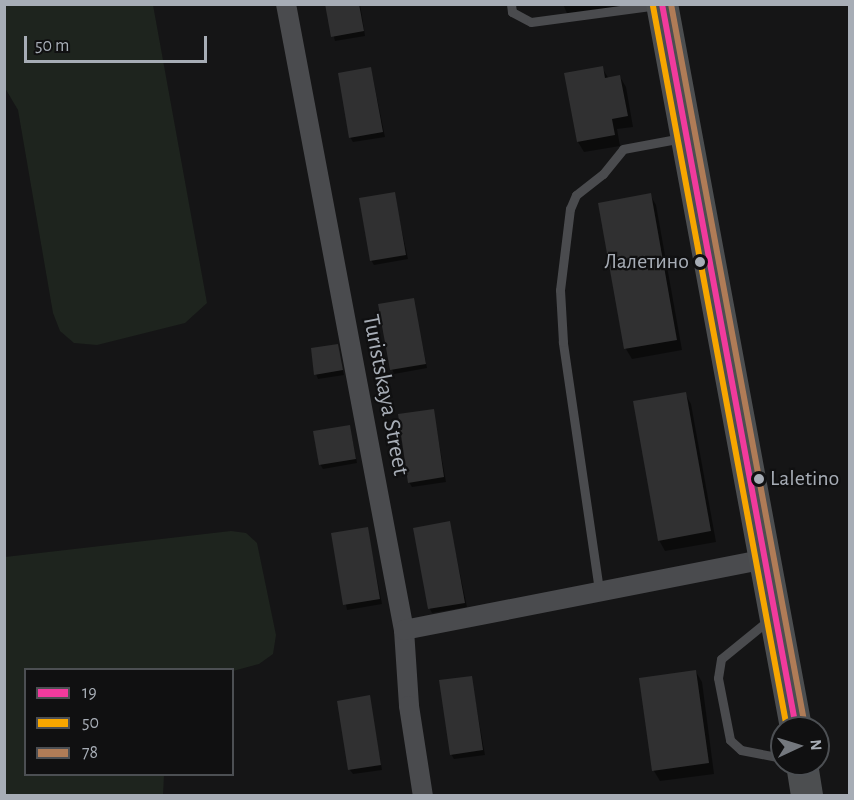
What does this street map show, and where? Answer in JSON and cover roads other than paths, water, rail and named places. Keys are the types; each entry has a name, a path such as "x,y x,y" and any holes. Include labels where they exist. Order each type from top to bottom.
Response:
{"highway":[{"path":"662,4 777,614 794,716"},
{"path":"804,776 807,795"}],"street":[{"name":"Turistskaya Street","path":"286,4 404,630 409,706 423,795"},
{"path":"404,630 766,559"}],"lane":[{"path":"511,4 512,12 531,22 662,4"},
{"path":"599,590 563,342 560,290 570,209 576,195 603,174 623,149 687,137"},
{"path":"770,756 741,750 730,740 718,678 721,659 777,614"}],"place":[{"name":"Лалетино","path":"700,262"},
{"name":"Laletino","path":"759,479"}]}
